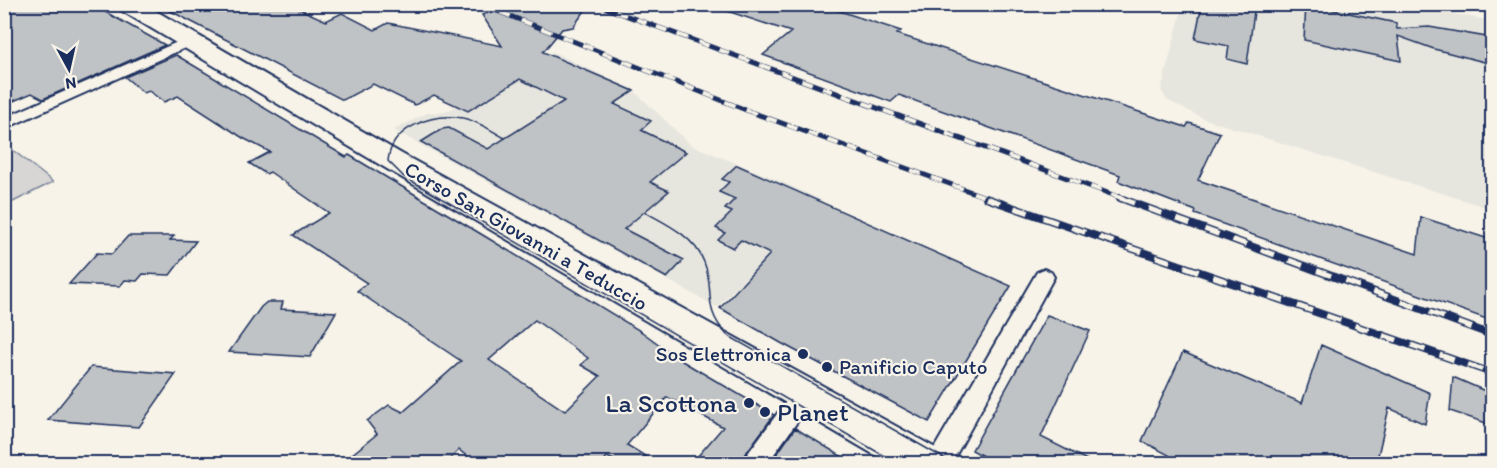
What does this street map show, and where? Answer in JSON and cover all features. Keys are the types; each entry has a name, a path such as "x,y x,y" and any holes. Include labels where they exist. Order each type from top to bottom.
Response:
{"main road":[{"name":"Corso San Giovanni a Teduccio","path":"127,4 392,160 927,464"}],"street":[{"path":"4,124 191,40"},
{"path":"937,464 1044,277"},
{"path":"752,464 805,394"}],"shaded area":[{"path":"1183,5 1405,5 1492,21 1492,209 1205,119 1167,100 1161,90"},
{"path":"553,52 633,90 691,145 823,201 717,307 394,130 427,113 448,111"},
{"path":"9,147 53,182 5,206 5,149"}],"building":[{"path":"4,4 91,4 165,45 43,99 32,93 4,105"},
{"path":"157,4 289,4 326,21 342,13 375,30 388,23 502,46 482,15 513,4 590,4 573,27 562,29 543,52 634,91 614,104 651,121 641,130 686,152 650,182 669,191 624,229 684,260 667,278 421,142 442,129 449,128 488,149 564,101 520,79 468,111 434,95 415,105 373,84 343,100"},
{"path":"719,4 818,4 901,31 897,34 1186,127 1189,123 1220,133 1198,180 1417,254 1421,217 1492,240 1492,321 1195,214 1196,211 1118,181 1120,175 899,95 891,102 763,55 791,32 718,8"},
{"path":"1202,4 1255,4 1247,64 1227,59 1229,46 1195,39"},
{"path":"1306,4 1396,23 1397,29 1429,27 1492,38 1492,64 1434,49 1398,36 1401,61 1304,40"},
{"path":"176,55 346,157 349,155 486,237 642,332 682,361 774,415 738,464 691,464 723,427 667,397 627,445 658,464 622,464 607,457 601,464 477,464 459,450 445,464 340,464 377,434 367,421 389,405 403,412 461,361 357,291 367,283 293,235 329,213 270,172 266,174 249,163 270,152 243,138 178,96 164,102 149,91 144,93 125,77","holes":["535,320 588,358 581,365 600,376 565,411 489,360"]},
{"path":"737,165 1011,286 929,422 720,308 770,254 741,240 733,248 718,240 725,233 716,228 732,212 725,209 735,199 719,192 729,182 722,179"},
{"path":"128,236 174,236 170,240 196,241 170,275 143,274 137,281 125,280 120,286 69,284 97,253 112,254"},
{"path":"267,302 283,302 281,309 336,312 310,357 229,352"},
{"path":"1047,315 1090,331 1041,437 1095,464 997,464 972,450"},
{"path":"1321,345 1430,393 1425,424 1389,408 1376,464 1166,464 1169,455 1142,441 1183,352 1302,403"},
{"path":"91,367 176,374 139,427 48,420"},
{"path":"1453,377 1492,394 1492,425 1450,411"},
{"path":"795,428 854,464 770,464"}],"tram line":[{"path":"505,138 469,119 451,117 426,120 405,131 397,139 388,161 403,176 898,464"},
{"path":"645,212 679,232 700,253 709,282 711,308 727,335 954,464"}],"railway":[{"path":"480,4 751,112 991,199"},
{"path":"595,4 1124,199"},
{"path":"986,198 1492,373"},
{"path":"1120,198 1492,335"}],"place":[{"name":"Sos Elettronica","path":"803,354"},
{"name":"Panificio Caputo","path":"827,367"},
{"name":"La Scottona","path":"749,403"},
{"name":"Planet","path":"765,412"}]}
